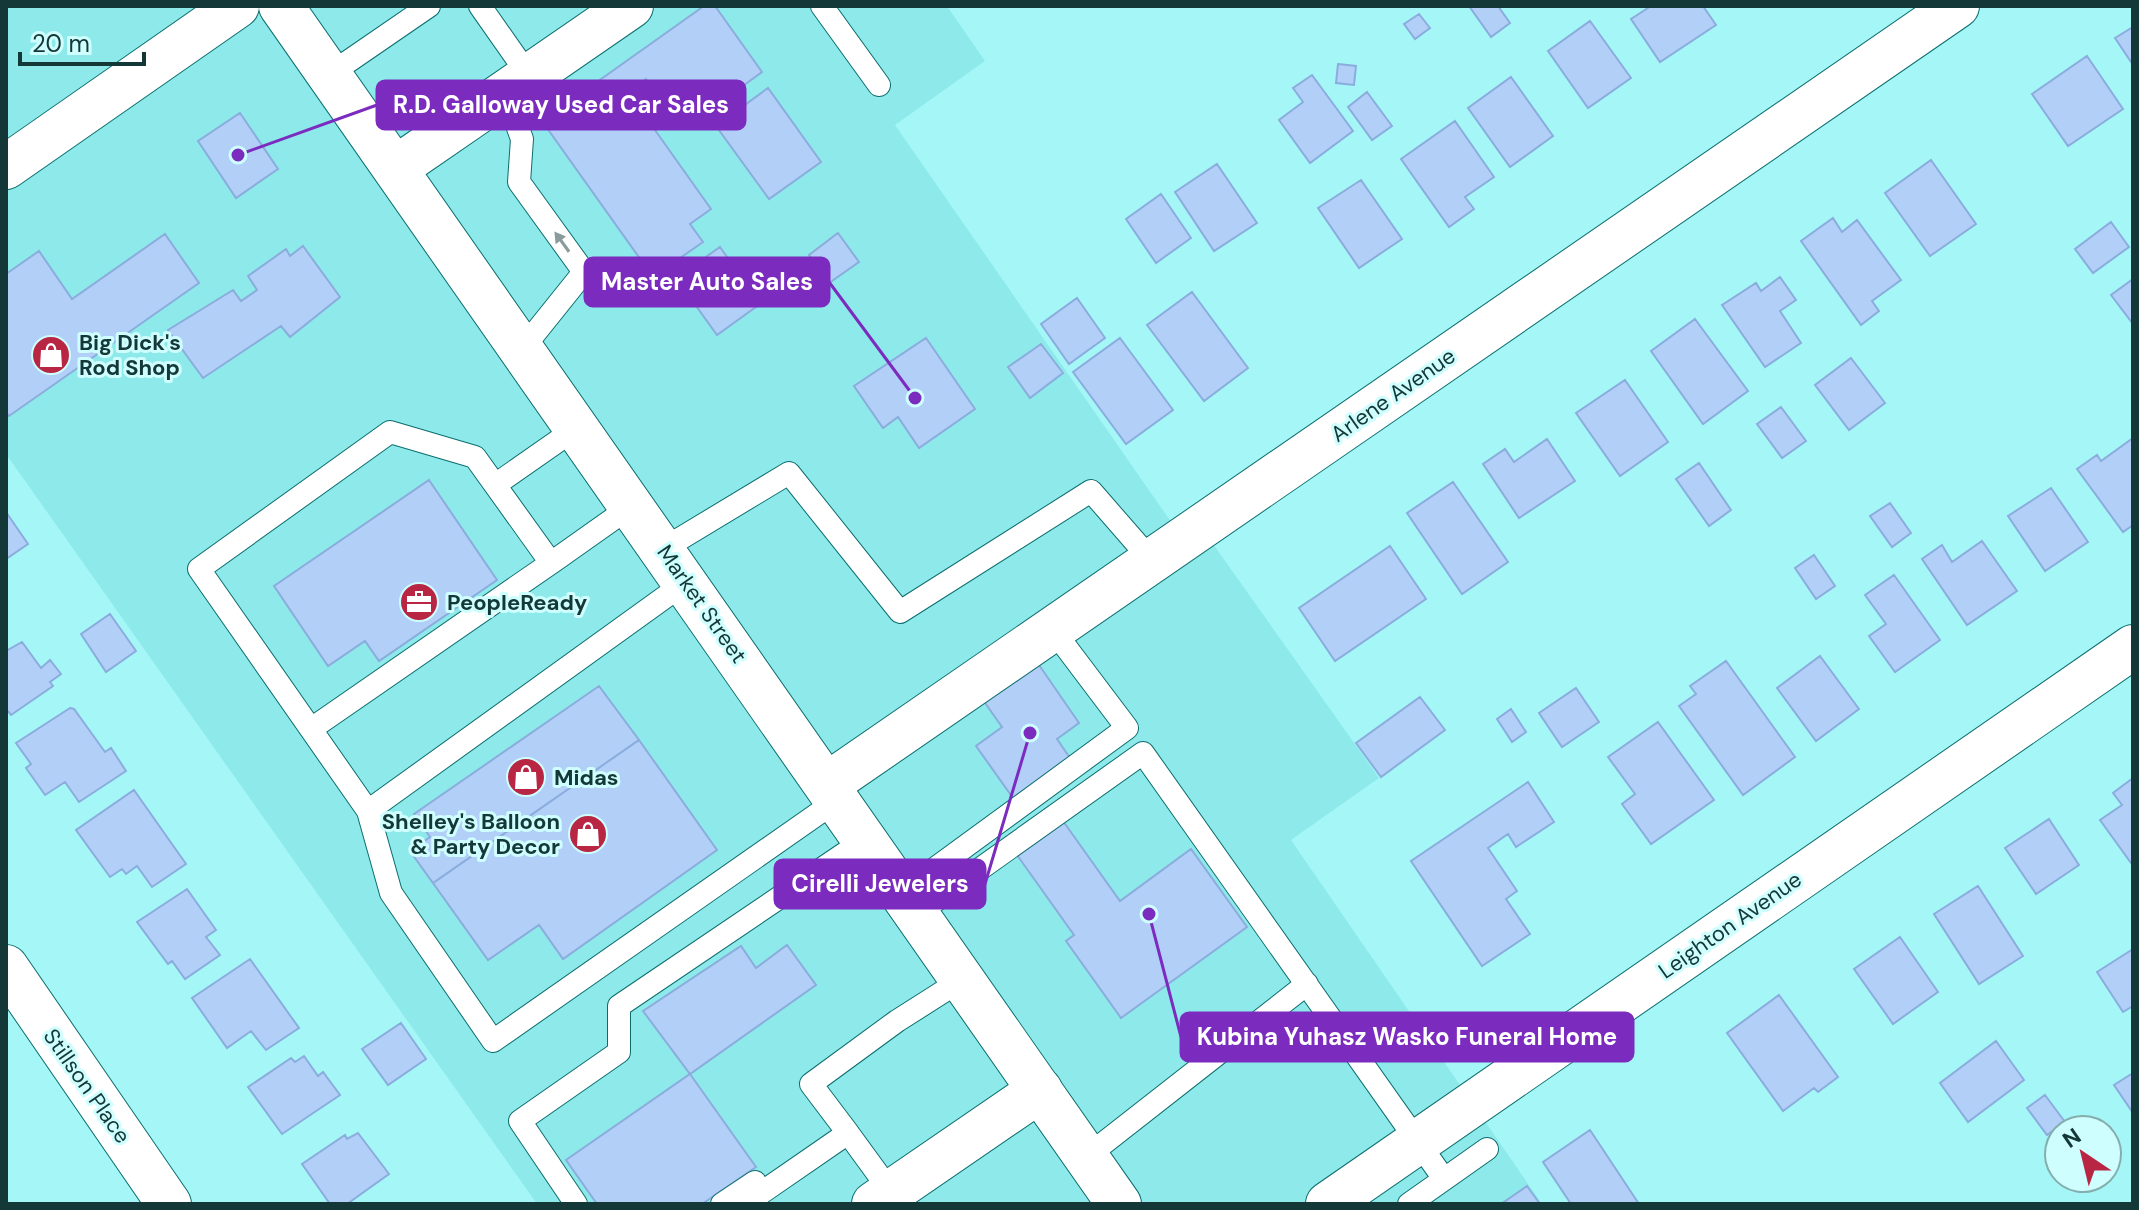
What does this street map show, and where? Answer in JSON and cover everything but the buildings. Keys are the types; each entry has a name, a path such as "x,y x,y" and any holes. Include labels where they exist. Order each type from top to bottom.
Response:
{"street":[{"path":"6,167 237,6"},
{"name":"Market Street","path":"281,6 675,565 1119,1204"},
{"path":"396,168 631,6"},
{"name":"Arlene Avenue","path":"833,792 1053,630 1957,6"},
{"name":"Leighton Avenue","path":"1328,1204 2133,647"},
{"name":"Stillson Place","path":"6,967 169,1204"},
{"path":"882,1198 1040,1090"}],"lane":[{"path":"330,74 429,6"},
{"path":"480,6 517,84 522,139 519,182 584,272 523,348"},
{"path":"822,6 879,85"},
{"path":"495,485 578,427"},
{"path":"551,563 475,457 390,432 199,569 368,811 391,893 493,1041 833,792"},
{"path":"368,811 789,473 900,612 1091,491 1152,561"},
{"path":"311,729 633,505"},
{"path":"910,902 1127,728 1053,630"},
{"path":"910,902 1143,753 1444,1179"},
{"path":"576,1204 520,1121 619,1052 619,1006 866,839"},
{"path":"882,1198 848,1133 811,1084 897,1021 963,979"},
{"path":"1086,1157 1307,984"},
{"path":"745,1204 848,1133"},
{"path":"1409,1204 1487,1149"},
{"path":"722,1204 767,1174 800,1166"}],"shaded area":[{"path":"6,6 947,6 985,61 895,125 1183,539 1201,527 1379,778 1291,840 1542,1204 537,1204 6,454"}],"place":[{"name":"R.D. Galloway Used Car Sales","path":"238,155"},
{"name":"Big Dick's Rod Shop","path":"51,355"},
{"name":"Master Auto Sales","path":"915,398"},
{"name":"PeopleReady","path":"419,602"},
{"name":"Cirelli Jewelers","path":"1030,733"},
{"name":"Midas","path":"526,777"},
{"name":"Shelley's Balloon & Party Decor","path":"588,834"},
{"name":"Kubina Yuhasz Wasko Funeral Home","path":"1149,914"}]}
